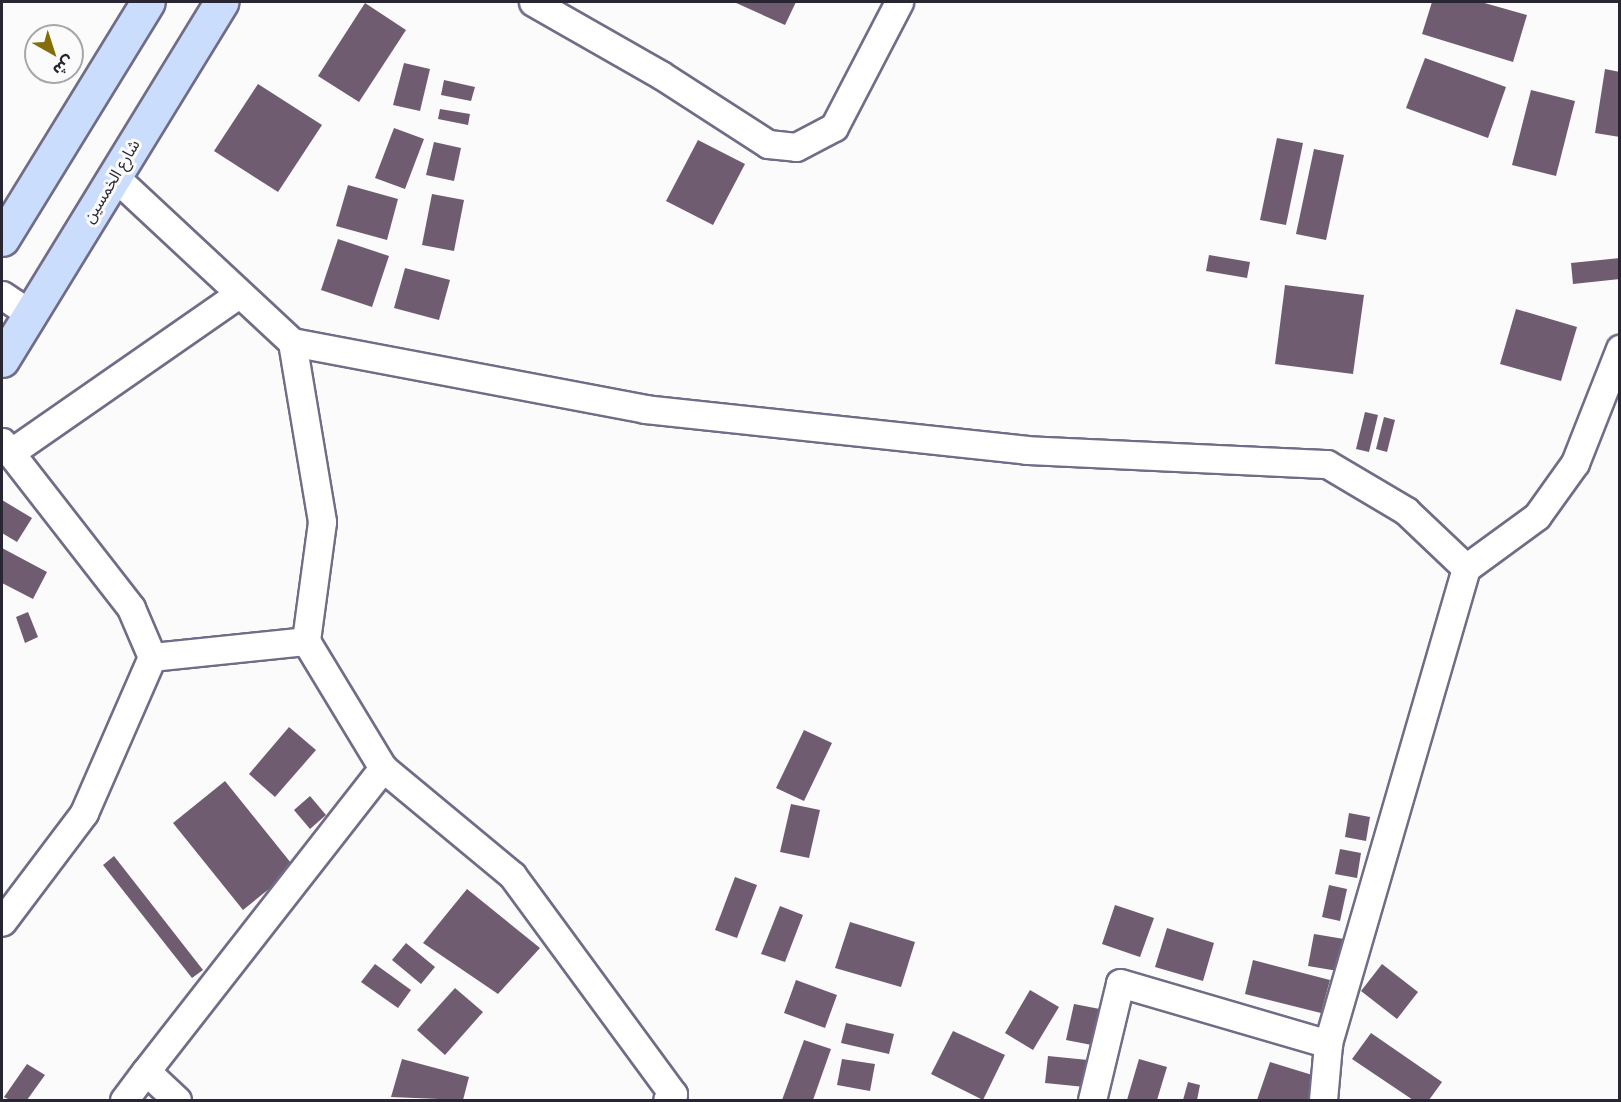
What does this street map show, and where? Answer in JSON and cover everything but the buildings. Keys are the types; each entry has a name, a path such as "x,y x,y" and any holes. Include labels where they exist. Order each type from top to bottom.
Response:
{"main road":[{"path":"2,239 148,2"},
{"name":"شارع الخمسين","path":"2,360 221,2"}],"street":[{"path":"533,2 661,75 768,144 796,147 834,127 899,2"},
{"path":"114,176 292,342 645,409 1026,450 1327,464 1406,511 1466,568"},
{"path":"2,922 84,813 152,657 131,608 6,448 239,294"},
{"path":"2,295 30,314"},
{"path":"292,342 322,522 306,641 383,768 512,874 674,1098"},
{"path":"1323,1101 1328,1044 1466,568 1537,516 1575,463 1620,349"},
{"path":"152,657 306,641"},
{"path":"124,1101 383,768"},
{"path":"1092,1101 1120,983 1328,1044"},
{"path":"146,1071 177,1101"}]}
